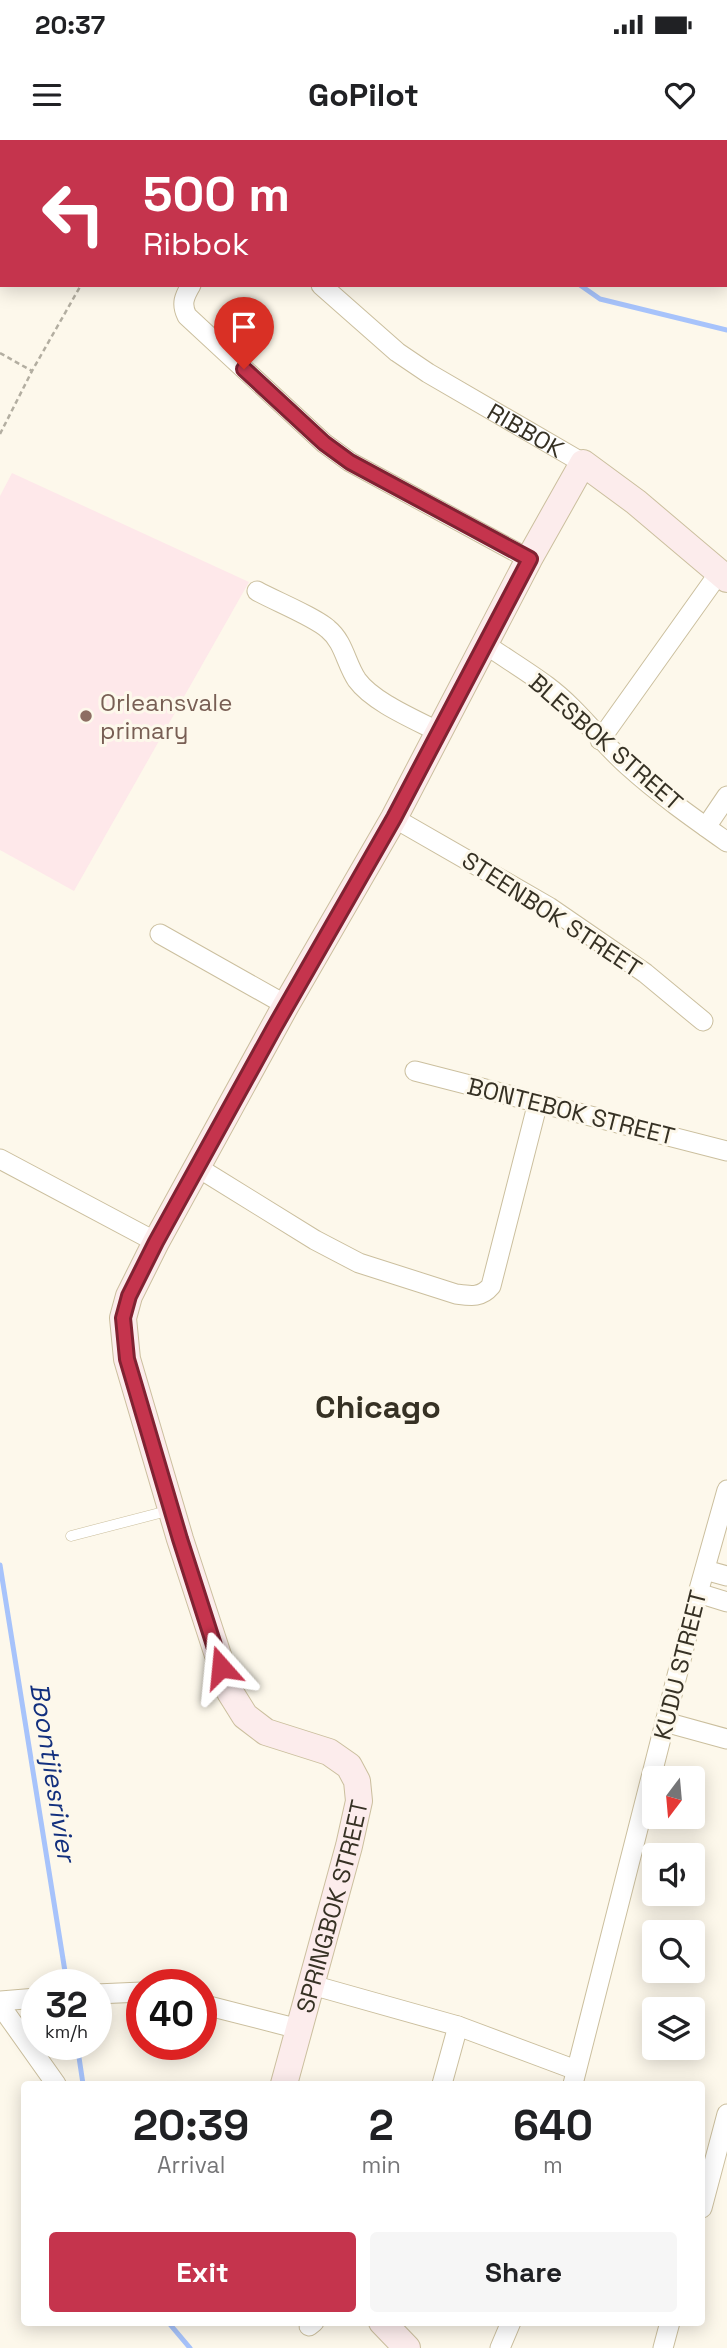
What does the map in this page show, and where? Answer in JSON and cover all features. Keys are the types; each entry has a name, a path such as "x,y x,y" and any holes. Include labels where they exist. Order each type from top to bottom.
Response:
{"street":[{"path":"190,287 183,300 187,316 324,443 350,462 530,559"},
{"name":"RIBBOK","path":"323,287 397,352 583,463 636,502 723,576"},
{"name":"SPRINGBOK STREET","path":"285,2081 359,1801 356,1781 349,1766 329,1752 266,1732 244,1716 230,1692 171,1510 127,1359 123,1318 129,1296 156,1242 286,1005 394,818 583,463"},
{"path":"600,740 723,576"},
{"path":"257,591 328,628 342,645 348,665 359,682 375,697 439,732"},
{"name":"BLESBOK STREET","path":"485,644 548,687 573,708 600,740 664,796 727,842"},
{"path":"706,827 727,796"},
{"name":"STEENBOK STREET","path":"394,818 549,907 645,973 703,1021"},
{"path":"160,934 286,1005"},
{"name":"BONTEBOK STREET","path":"415,1071 727,1151"},
{"path":"197,1167 315,1240 359,1263 472,1297 485,1294 491,1286 538,1102"},
{"path":"0,1159 156,1242"},
{"name":"KUDU STREET","path":"574,2077 727,1490"},
{"path":"705,1570 727,1576"},
{"path":"698,1593 727,1602"},
{"path":"665,1722 727,1739"},
{"path":"312,1985 458,2026 574,2077"},
{"path":"21,2000 0,2003 53,2081"},
{"path":"217,2008 299,2029"},
{"path":"443,2081 458,2026"},
{"path":"705,2197 727,2114"},
{"path":"386,2326 407,2348"},
{"path":"500,2348 509,2326"},
{"path":"663,2348 669,2326"}],"lane":[{"path":"71,1536 171,1510"}],"path":[{"path":"0,434 80,287"},
{"path":"0,353 32,371"}],"shaded area":[{"name":"Orleansvale primary","path":"12,473 249,582 74,891 0,850 0,496"}],"waterway":[{"path":"583,287 600,299 727,330"},
{"name":"Boontjiesrivier","path":"0,1565 65,1969"},
{"name":"Boontjiesrivier","path":"79,2060 83,2081"},
{"name":"Boontjiesrivier","path":"171,2326 190,2348"}],"place":[{"name":"Orleansvale primary","path":"86,716"}],"district":[{"name":"Chicago","path":"378,1407"}],"route":[{"path":"221,1667 127,1359 123,1318 129,1296 274,1028 394,818 530,559 350,462 324,443 244,369"}]}
